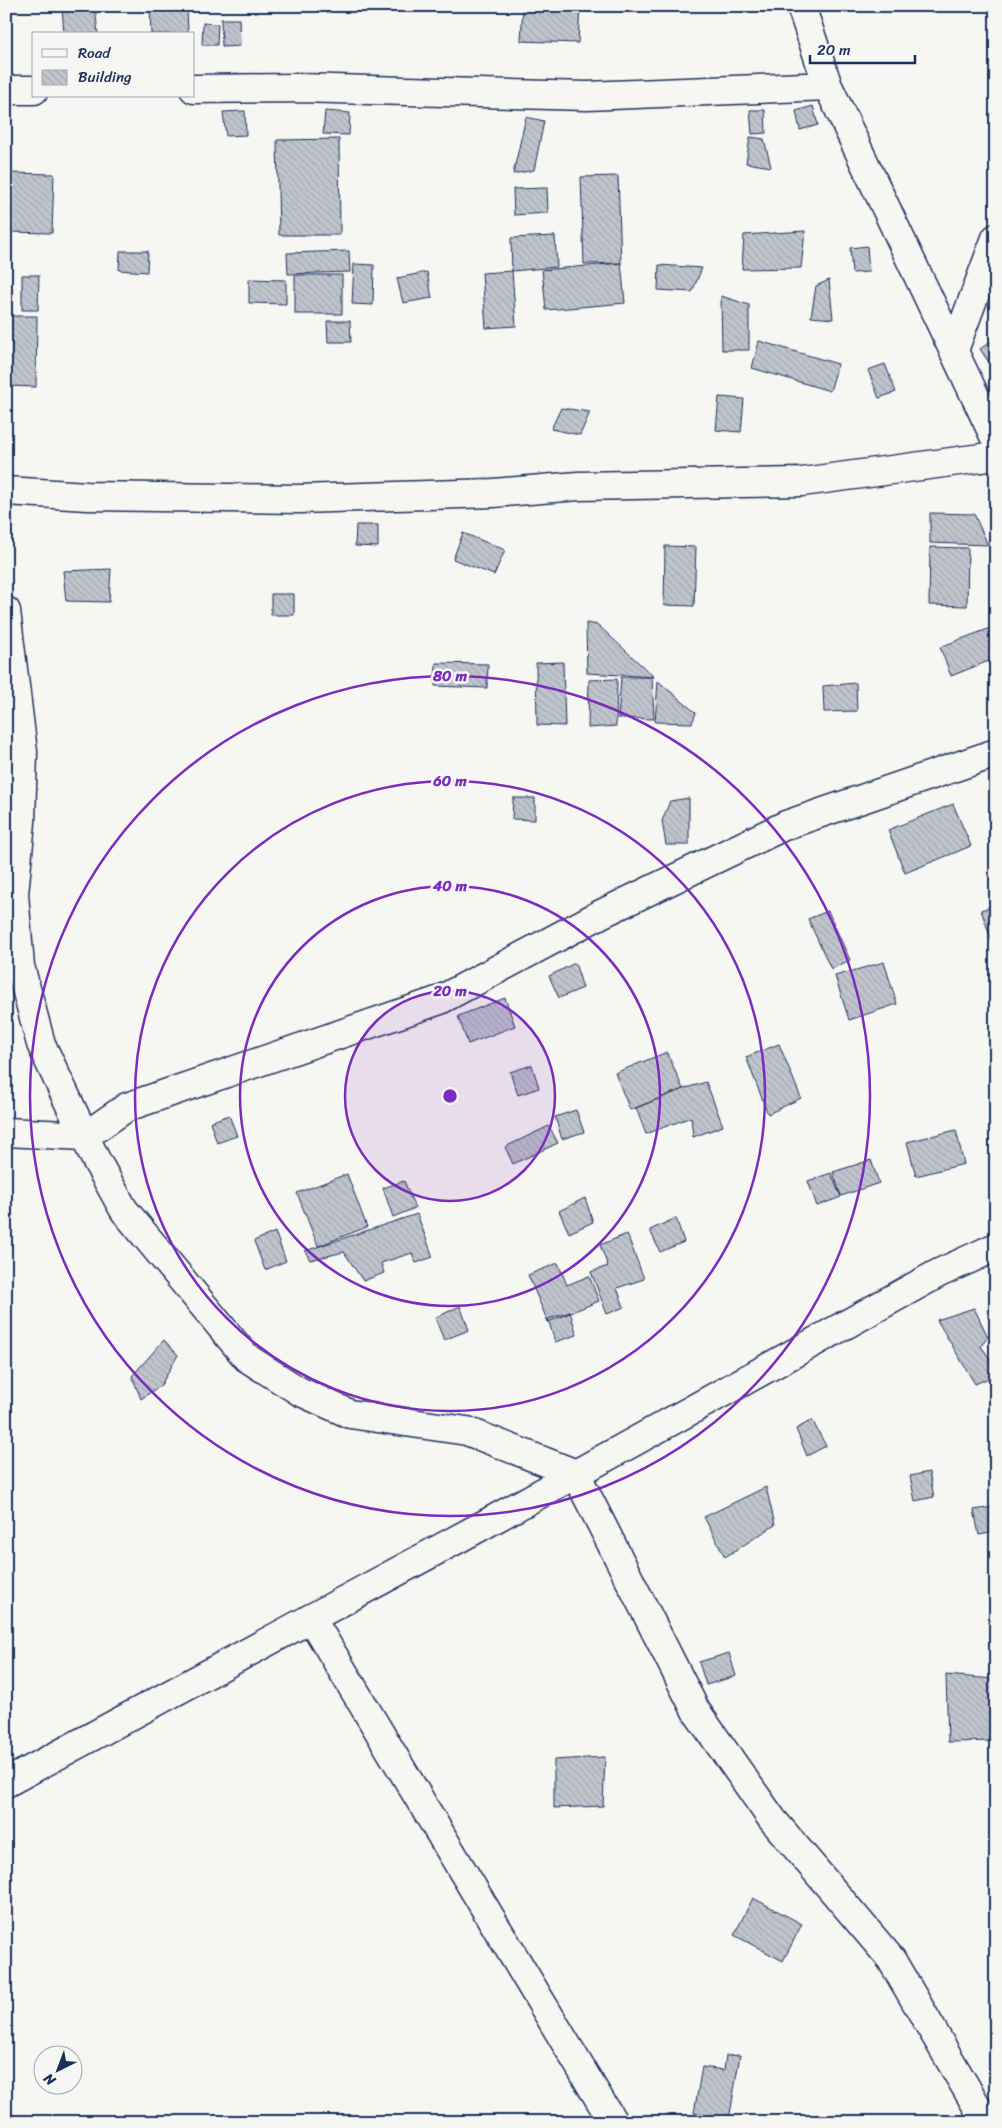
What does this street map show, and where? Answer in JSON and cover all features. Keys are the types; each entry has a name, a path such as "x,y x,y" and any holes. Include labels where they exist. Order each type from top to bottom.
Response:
{"street":[{"path":"802,6 828,86 996,440"},
{"path":"195,89 298,88 587,96 828,86"},
{"path":"6,90 32,90"},
{"path":"954,350 996,238"},
{"path":"6,491 86,496 299,499 484,493 578,486 802,482 996,456"},
{"path":"6,611 23,752 21,822 14,894 20,966 41,1044 95,1158 124,1210 247,1358 300,1391 350,1414 467,1431 576,1474 696,1710 772,1819 892,1959 986,2122"},
{"path":"6,1132 85,1136 127,1107 440,1000 601,914 786,825 996,753"},
{"path":"6,1783 576,1474 939,1273 996,1248"},
{"path":"311,1618 613,2122"}],"building":[{"path":"62,6 95,6 98,32 64,32"},
{"path":"150,6 187,6 188,32 151,32"},
{"path":"523,6 580,6 578,43 521,41"},
{"path":"221,19 239,19 240,46 222,47"},
{"path":"203,23 218,24 217,45 202,45"},
{"path":"813,106 818,125 800,130 796,111"},
{"path":"750,110 765,110 766,133 752,134"},
{"path":"245,111 246,135 226,136 223,112"},
{"path":"325,111 350,113 349,135 323,134"},
{"path":"526,117 544,121 534,170 513,174"},
{"path":"750,137 764,139 771,167 746,163"},
{"path":"339,139 340,235 279,235 277,140"},
{"path":"6,173 54,174 52,233 6,232"},
{"path":"618,176 621,263 584,264 581,177"},
{"path":"547,188 548,213 514,215 513,189"},
{"path":"805,231 801,268 742,269 744,235"},
{"path":"555,236 557,267 512,271 511,238"},
{"path":"867,246 869,272 852,273 850,248"},
{"path":"120,251 148,251 147,272 119,270"},
{"path":"349,251 350,272 288,274 287,253"},
{"path":"621,263 625,303 546,310 542,270"},
{"path":"354,264 374,265 373,305 352,304"},
{"path":"659,265 702,268 692,292 658,290"},
{"path":"512,271 516,326 486,328 482,273"},
{"path":"427,272 432,298 403,303 397,278"},
{"path":"22,275 39,275 38,310 22,310"},
{"path":"295,275 342,275 342,314 295,314"},
{"path":"249,279 286,280 286,304 249,303"},
{"path":"829,280 833,319 811,317 816,286"},
{"path":"721,296 749,305 749,350 722,350"},
{"path":"6,316 37,316 36,387 6,386"},
{"path":"327,321 350,321 351,342 328,342"},
{"path":"996,338 996,373 980,349"},
{"path":"759,341 838,364 830,391 752,368"},
{"path":"885,364 896,392 879,398 868,370"},
{"path":"996,380 996,398 989,383"},
{"path":"719,397 744,399 741,432 716,430"},
{"path":"561,408 590,412 580,435 551,429"},
{"path":"930,513 974,514 988,545 930,543"},
{"path":"356,525 378,525 378,547 355,546"},
{"path":"463,533 505,550 494,575 453,559"},
{"path":"665,546 696,547 694,606 664,605"},
{"path":"930,547 968,548 967,606 929,605"},
{"path":"111,569 109,602 66,601 63,571"},
{"path":"271,594 294,594 294,615 271,615"},
{"path":"586,623 598,625 654,677 587,673"},
{"path":"996,626 996,658 951,676 940,647"},
{"path":"563,662 565,726 537,725 536,663"},
{"path":"436,663 488,664 487,688 435,686"},
{"path":"621,677 652,677 654,719 618,718"},
{"path":"617,679 616,726 588,728 589,680"},
{"path":"658,681 696,713 692,723 655,722"},
{"path":"856,683 857,711 824,712 823,686"},
{"path":"513,798 535,798 535,820 512,819"},
{"path":"689,798 689,845 666,845 662,821 670,801"},
{"path":"953,804 971,846 905,873 888,830"},
{"path":"996,905 996,953 981,910"},
{"path":"828,911 850,960 831,969 808,919"},
{"path":"884,962 897,1004 849,1020 835,976"},
{"path":"575,963 583,988 559,998 549,976"},
{"path":"505,998 515,1026 468,1044 458,1016"},
{"path":"779,1044 801,1098 768,1114 746,1057"},
{"path":"667,1052 683,1089 630,1110 615,1073"},
{"path":"532,1065 539,1088 518,1095 510,1072"},
{"path":"706,1082 723,1126 693,1137 691,1117 646,1134 636,1108"},
{"path":"576,1110 584,1132 562,1139 555,1117"},
{"path":"229,1115 237,1136 217,1143 210,1122"},
{"path":"549,1126 558,1143 513,1164 505,1147"},
{"path":"956,1130 964,1164 916,1176 907,1142"},
{"path":"871,1160 879,1183 841,1196 833,1172"},
{"path":"831,1173 841,1197 817,1206 808,1181"},
{"path":"347,1174 367,1227 318,1246 297,1193"},
{"path":"404,1181 415,1208 393,1217 383,1188"},
{"path":"585,1198 593,1222 569,1233 559,1211"},
{"path":"417,1214 433,1257 416,1263 412,1253 381,1263 384,1273 363,1281 344,1252 310,1260 305,1251"},
{"path":"676,1218 684,1242 660,1252 650,1230"},
{"path":"275,1232 286,1261 265,1270 254,1241"},
{"path":"627,1234 644,1279 617,1288 624,1307 607,1314 591,1272 608,1266 600,1245"},
{"path":"558,1263 567,1285 589,1276 599,1301 548,1322 528,1275"},
{"path":"460,1306 469,1330 444,1340 435,1318"},
{"path":"974,1308 988,1337 981,1346 996,1368 996,1375 975,1384 937,1320"},
{"path":"570,1312 577,1335 555,1342 548,1319"},
{"path":"164,1340 178,1355 161,1385 141,1399 132,1376"},
{"path":"812,1420 826,1446 807,1456 796,1429"},
{"path":"929,1472 934,1497 915,1501 910,1476"},
{"path":"766,1487 775,1525 725,1557 704,1517"},
{"path":"993,1507 996,1532 979,1535 974,1510"},
{"path":"729,1653 736,1676 706,1685 699,1662"},
{"path":"946,1675 993,1679 995,1741 948,1742"},
{"path":"605,1757 603,1806 554,1808 554,1760"},
{"path":"753,1898 802,1924 783,1961 734,1935"},
{"path":"740,2055 729,2120 694,2113 702,2067 724,2070 726,2056"}]}
